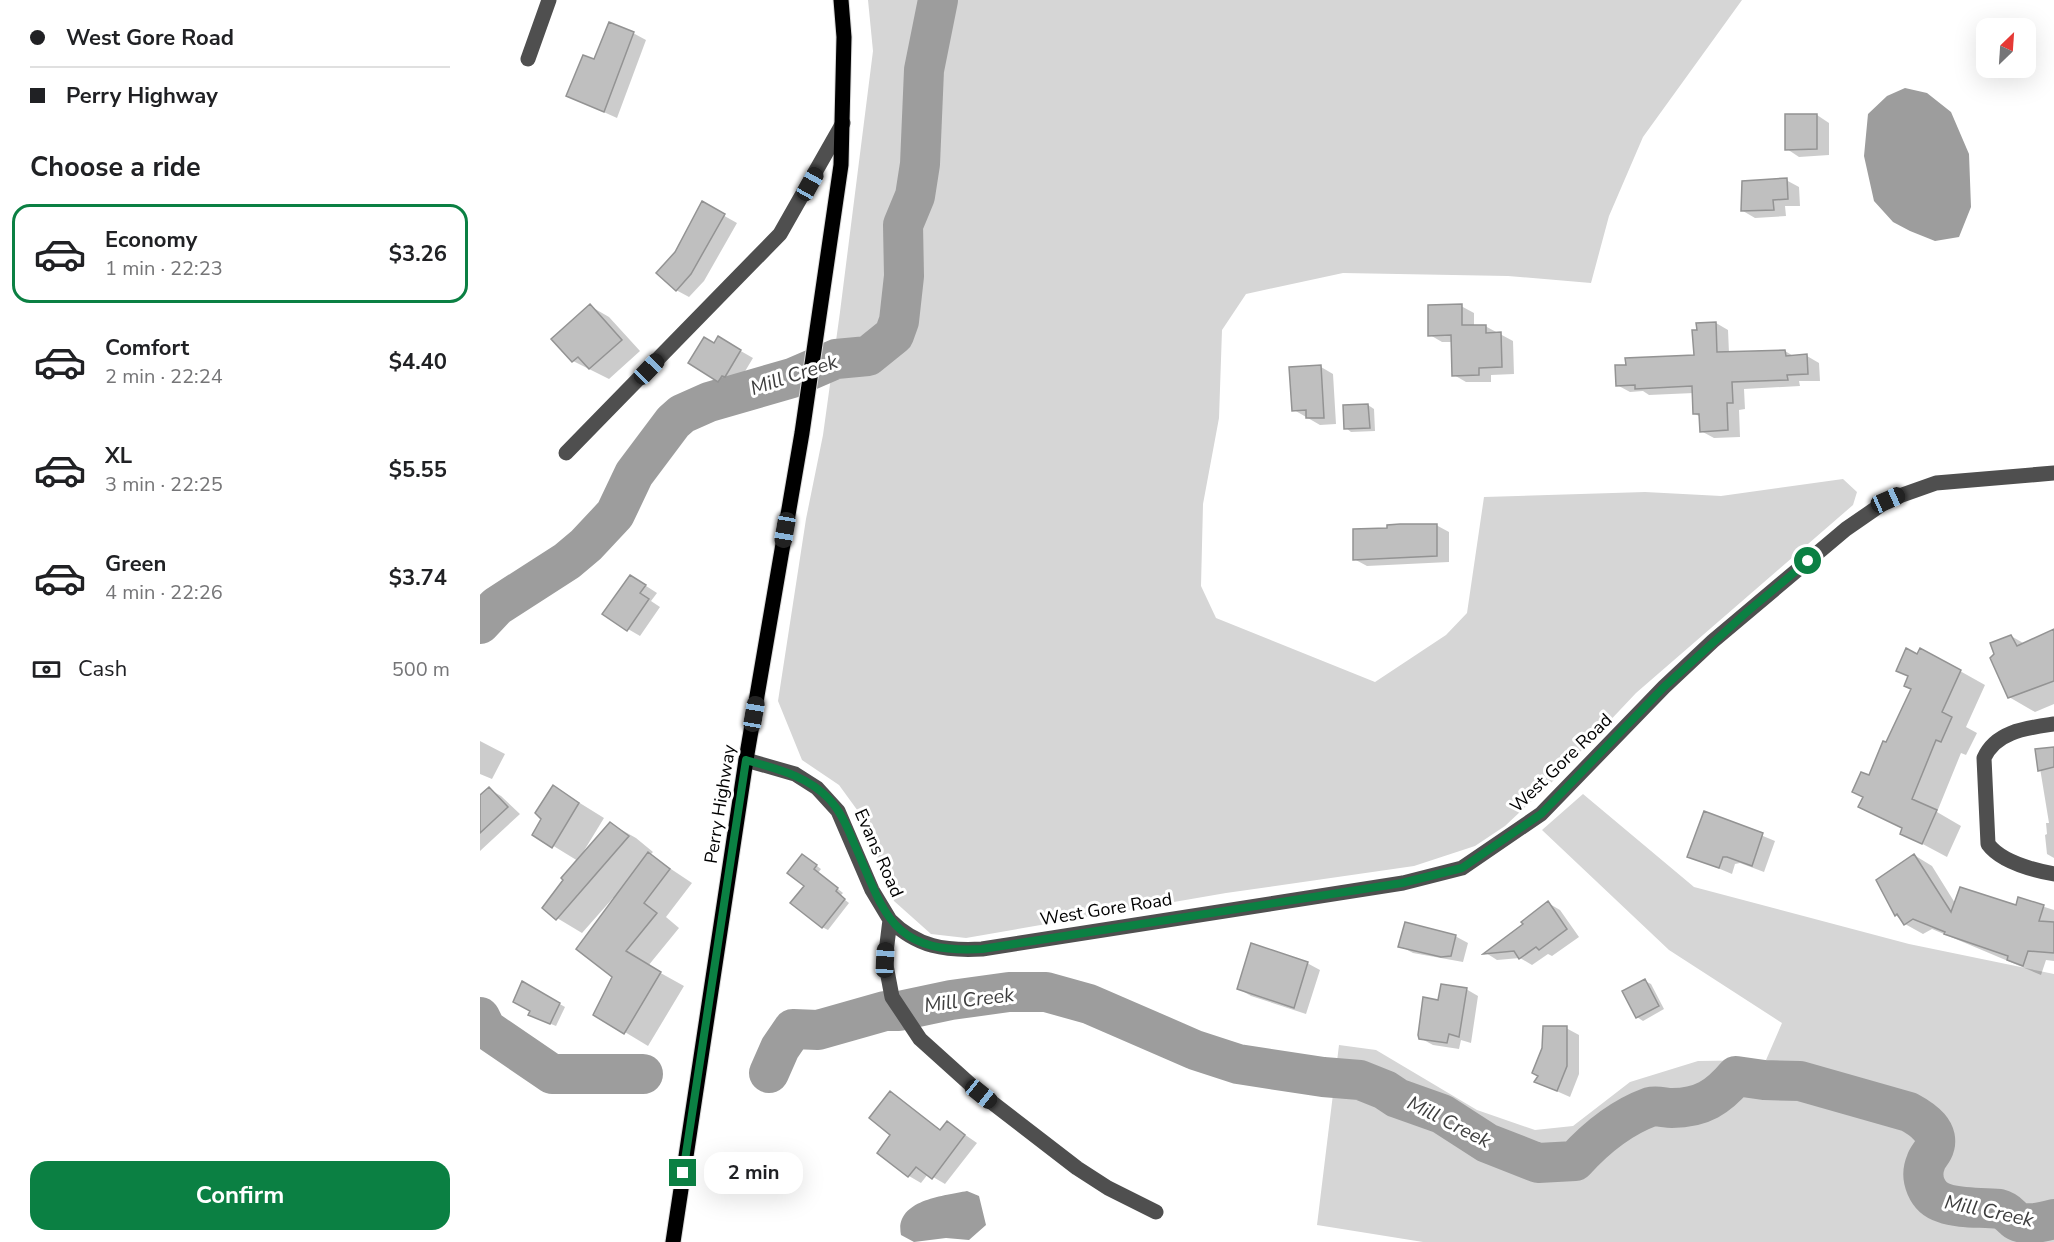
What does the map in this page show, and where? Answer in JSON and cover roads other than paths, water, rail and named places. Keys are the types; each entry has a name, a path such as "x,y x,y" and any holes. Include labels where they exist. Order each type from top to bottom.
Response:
{"main road":[{"name":"Perry Highway","path":"673,1242 746,760 802,433 842,165 844,37 841,0"}],"street":[{"path":"528,59 549,0"},
{"path":"566,453 780,234 843,123"},
{"name":"West Gore Road","path":"890,920 915,941 942,947 982,949 1402,883 1462,868 1541,814 1664,687 1713,641 1846,529 1888,500 1936,483 2054,473"},
{"path":"2054,724 2008,734 1988,750 1984,758 1988,844 1992,850 2022,865 2054,874"},
{"name":"Evans Road","path":"746,760 795,774 828,798 847,827 872,890 890,920 885,960 892,997 920,1039 981,1094 1077,1168 1108,1188 1156,1212"}],"waterway":[{"name":"Mill Creek","path":"480,624 497,606 567,561 586,545 615,514 634,474 673,422 682,414 709,402 792,378 836,359 868,356 894,335 899,321 904,276 903,225 915,196 920,164 924,70 938,0"},
{"name":"Mill Creek","path":"769,1073 780,1048 793,1029 818,1030 885,1011 899,1011 951,1000 1009,992 1046,992 1089,1004 1195,1050 1238,1064 1323,1077 1360,1080 1385,1090 1397,1098 1442,1114 1487,1143 1538,1163 1575,1161 1591,1144 1629,1117 1653,1106 1672,1108 1701,1103 1723,1090 1736,1076 1764,1080 1800,1081 1909,1112 1925,1122 1933,1132 1935,1143 1924,1168 1924,1181 1929,1192 1938,1200 1957,1206 1999,1209 2022,1223 2054,1219"},
{"name":"Mill Creek","path":"480,1017 486,1029 552,1074 643,1074"}]}
